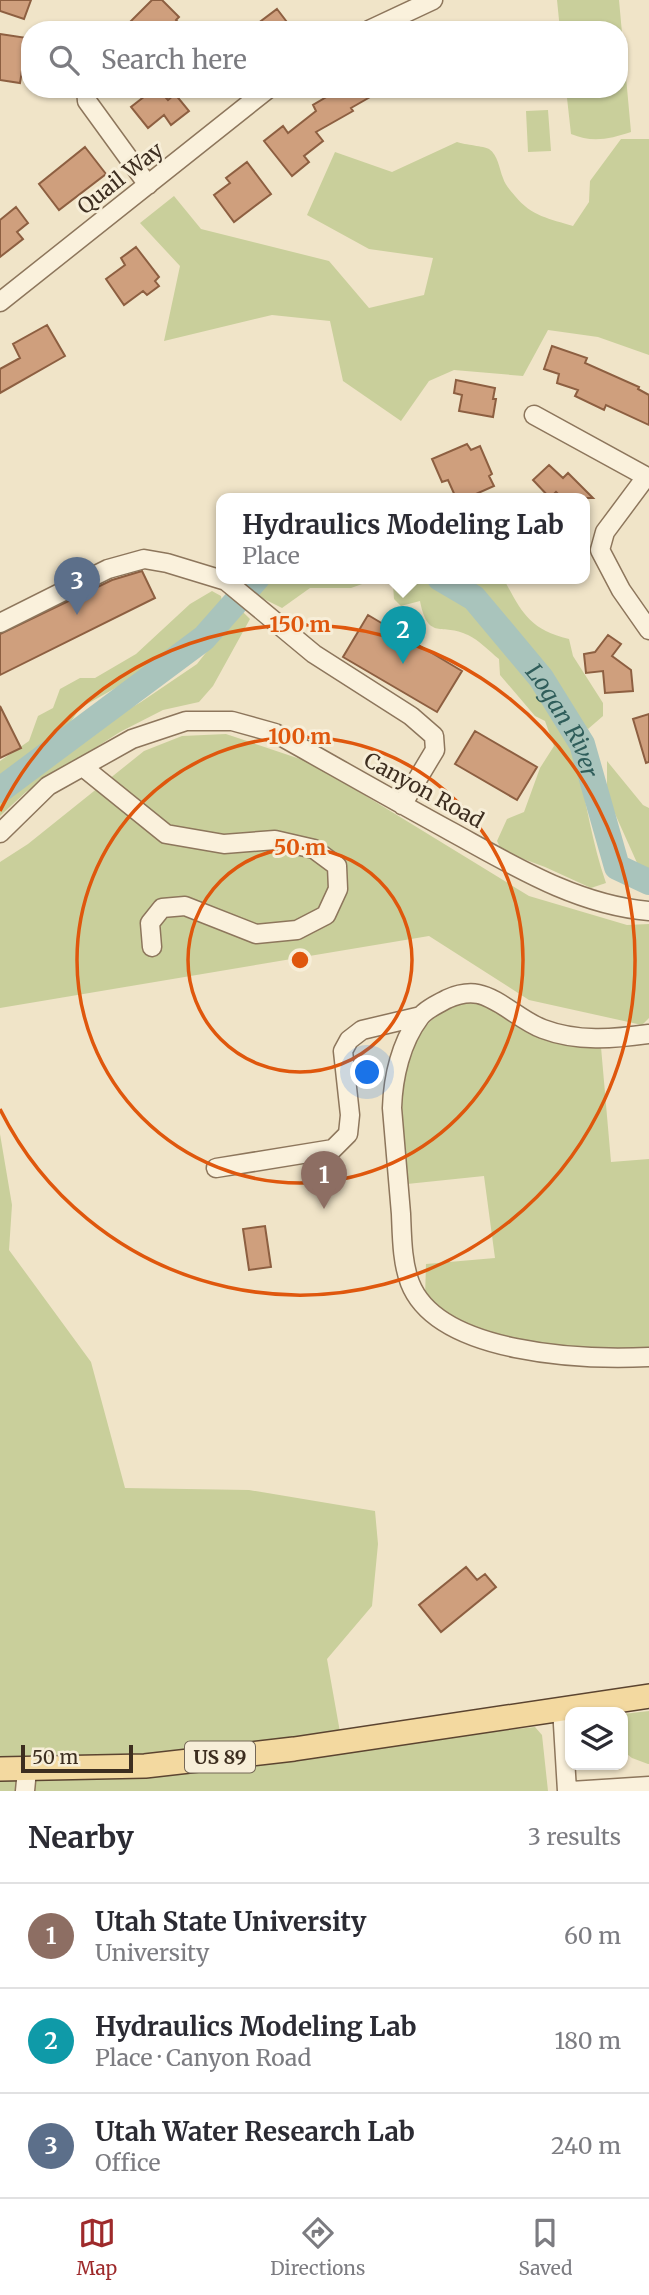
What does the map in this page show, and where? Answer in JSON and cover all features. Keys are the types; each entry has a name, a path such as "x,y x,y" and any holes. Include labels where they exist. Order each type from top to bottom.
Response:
{"main road":[{"name":"US 89","path":"0,1769 26,1780 281,1751 649,1696"}],"street":[{"path":"388,21 433,0"},
{"path":"87,98 148,185"},
{"name":"Quail Way","path":"0,302 257,98"},
{"path":"534,415 648,478 605,532 600,550 621,590 649,630"},
{"path":"0,623 108,569 144,558 216,578"},
{"path":"230,584 314,654 411,716 434,736 435,750 402,805"},
{"name":"Canyon Road","path":"0,833 48,786 132,739 186,721 232,721 275,733 512,865 571,894 649,911"},
{"path":"83,766 166,834 224,844 275,840 314,849 337,866 338,889 326,915 297,930 256,934 185,906 162,908 150,922 152,947"},
{"path":"216,1168 333,1149 348,1134 350,1115 343,1051 349,1040 362,1030 421,1016 450,997 476,993 543,1029 567,1035 618,1038 649,1034"},
{"path":"421,1016 401,1053 393,1088 392,1108 404,1259 410,1284 420,1301 435,1315 464,1332 499,1345 574,1357 649,1357"},
{"path":"562,1708 569,1791 649,1787"}],"green space":[{"path":"557,0 619,0 621,21 559,21"},
{"path":"567,98 628,98 631,132 601,139 571,134"},
{"path":"548,110 551,151 528,152 526,111"},
{"path":"621,139 649,139 649,355 598,337 548,330 523,376 454,370 429,381 401,421 343,381 330,321 272,315 164,341 180,266 140,223 174,196 201,229 329,261 369,308 424,295 433,258 369,249 307,215 335,152 392,172 457,142 487,148 498,162 505,183 521,203 541,216 573,226 589,202 590,181"},
{"path":"263,584 362,584 351,588 310,588 282,608 260,597 259,589"},
{"path":"390,584 507,584 528,618 544,630 569,639 573,656 603,703 603,716 588,729 563,703 593,839 606,883 591,888 502,851 497,841 507,819 524,812 540,768 554,746 545,721 535,716 500,675 499,659 468,635 432,626 423,614 420,601 401,606 394,599 393,585"},
{"path":"212,591 221,596 223,607 205,632 160,663 80,708 60,738 0,779 0,761 29,741 38,716 53,708 60,689 80,678 95,678 136,654 190,604"},
{"path":"243,612 250,619 213,686 199,702 163,710 120,732 26,792 0,816 0,799 69,744 141,702 197,664 234,617"},
{"path":"226,734 312,763 529,896 627,925 649,924 649,1018 642,1025 529,1000 429,936 0,1008 0,862 28,844 144,751 182,736"},
{"path":"607,761 643,805 649,808 649,871 638,865 607,796"},
{"path":"463,1001 485,1004 515,1025 552,1042 601,1047 611,1162 649,1159 649,1350 560,1348 503,1339 450,1316 425,1298 426,1264 495,1258 484,1176 407,1184 402,1105 404,1079 410,1055 421,1033 438,1015"},
{"path":"0,1134 12,1205 9,1250 91,1362 125,1488 249,1490 375,1511 378,1544 372,1606 327,1659 343,1749 535,1727 542,1735 548,1791 0,1791"},
{"path":"649,1711 649,1764 628,1755 628,1713"}],"building":[{"path":"0,0 31,0 24,19 0,11"},
{"path":"152,0 162,0 179,17 177,21 131,21"},
{"path":"277,9 286,21 261,21"},
{"path":"0,34 21,37 20,83 0,80"},
{"path":"142,98 178,98 189,111 171,125 164,115 148,128 131,107"},
{"path":"325,98 368,98 351,108 353,111 316,132 323,141 304,156 309,162 292,176 264,141 283,126 288,133 316,111 313,105"},
{"path":"85,147 106,174 59,210 39,184"},
{"path":"247,162 271,194 234,222 214,195 230,183 226,178"},
{"path":"16,207 28,223 17,232 23,239 0,257 0,220"},
{"path":"136,247 159,277 155,281 159,286 147,295 143,291 124,305 106,279 125,265 121,258"},
{"path":"47,325 65,356 0,393 0,369 20,358 13,344"},
{"path":"552,346 587,358 585,363 639,387 638,389 649,395 649,425 606,405 604,410 575,396 578,390 557,383 559,374 544,369"},
{"path":"456,380 495,388 493,417 459,411 462,395 454,393"},
{"path":"467,444 471,450 480,446 494,486 478,493 454,493 448,480 442,482 432,459"},
{"path":"549,465 563,478 568,473 588,493 545,493 533,480"},
{"path":"142,571 155,598 0,675 0,634 112,580"},
{"path":"368,615 462,671 437,712 343,657"},
{"path":"608,635 621,644 612,656 631,670 633,691 605,693 603,671 586,673 584,654 595,652"},
{"path":"0,706 21,748 0,758"},
{"path":"649,714 649,762 646,763 633,719"},
{"path":"475,731 537,767 517,800 455,764"},
{"path":"265,1226 271,1267 249,1270 243,1229"},
{"path":"466,1567 477,1580 485,1574 496,1587 441,1632 419,1605"}],"waterway":[{"name":"Logan River","path":"0,790 204,638 252,584"},
{"name":"Logan River","path":"450,584 474,598 541,678 582,744 617,867 649,882"}],"place":[{"name":"Utah Water Research Lab","path":"77,615"},
{"name":"Hydraulics Modeling Lab","path":"403,664"},
{"name":"Utah State University","path":"324,1209"}]}
